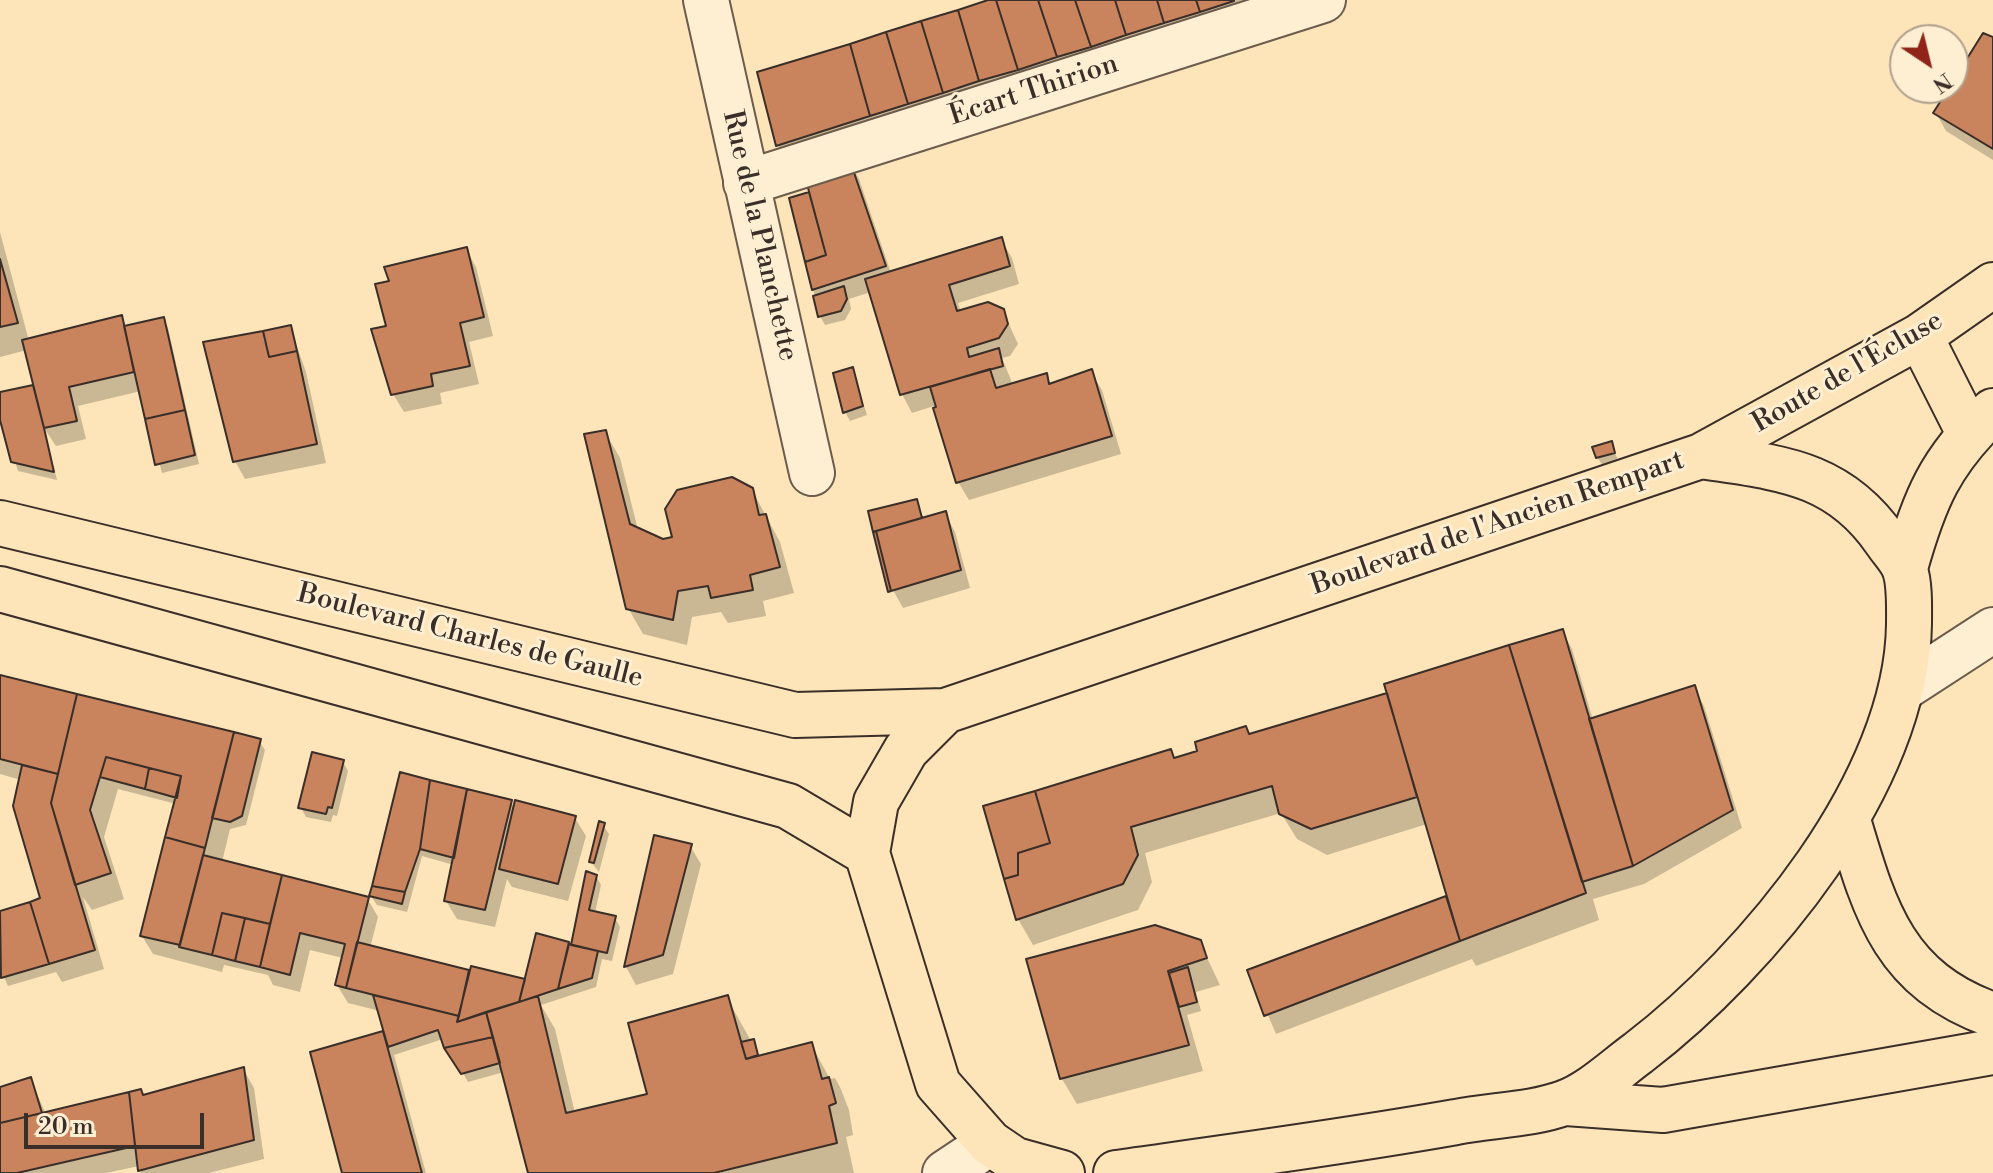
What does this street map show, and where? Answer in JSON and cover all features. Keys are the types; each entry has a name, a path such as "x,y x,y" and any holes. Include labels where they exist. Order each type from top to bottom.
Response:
{"main road":[{"name":"Route de l'Écluse","path":"1701,456 1920,336 1993,285"},
{"path":"1566,1103 1663,1034 1732,970 1848,820 1902,689 1909,642 1905,568 1922,506 1940,473 1981,422 1920,336"},
{"name":"Boulevard de l'Ancien Rempart","path":"1005,1159 938,1084 867,853 876,802 906,750 945,711 1701,456 1800,472 1832,488 1869,516 1905,568"},
{"name":"Boulevard Charles de Gaulle","path":"0,523 795,715 945,711"},
{"path":"0,589 788,806 867,853"},
{"path":"1848,820 1871,895 1896,946 1938,988 1993,1015"},
{"path":"1116,1173 1379,1136 1566,1103 1663,1110 1993,1052"},
{"path":"1005,1159 1062,1173"}],"street":[{"name":"Rue de la Planchette","path":"706,0 812,473"},
{"name":"Écart Thirion","path":"746,183 1323,0"},
{"path":"1902,689 1993,630"},
{"path":"945,1173 1005,1159"}],"building":[{"path":"996,0 1018,70 979,81 958,10"},
{"path":"996,0 1038,0 1057,57 1018,70"},
{"path":"1038,0 1075,0 1091,47 1057,57"},
{"path":"1075,0 1115,0 1126,35 1091,47"},
{"path":"1115,0 1157,0 1164,23 1126,35"},
{"path":"1157,0 1196,0 1200,12 1164,23"},
{"path":"1196,0 1234,0 1234,1 1200,12"},
{"path":"958,10 979,81 943,93 921,21"},
{"path":"921,21 943,93 908,104 886,32"},
{"path":"886,32 908,104 870,116 850,44"},
{"path":"1983,33 1993,37 1993,149 1933,113 1939,104 1969,104 1969,55"},
{"path":"850,44 870,116 776,146 757,72"},
{"path":"849,158 886,266 812,290 805,262 826,255 804,173"},
{"path":"809,192 826,255 805,262 789,198"},
{"path":"1002,237 1010,266 949,285 957,311 988,302 1004,309 1008,324 999,338 967,348 969,357 999,348 1003,366 900,395 865,279"},
{"path":"467,247 484,317 460,323 470,366 431,374 433,386 391,395 371,329 386,326 375,284 389,281 384,267"},
{"path":"0,259 18,323 0,327"},
{"path":"844,286 847,299 841,311 818,317 813,296"},
{"path":"122,315 134,372 69,387 77,421 44,428 22,340"},
{"path":"164,317 185,410 145,419 124,326"},
{"path":"291,325 297,351 269,357 263,331"},
{"path":"263,331 269,357 297,351 317,444 233,462 203,342"},
{"path":"853,367 863,406 843,413 833,373"},
{"path":"990,369 996,388 1047,373 1049,384 1092,369 1112,436 956,483 933,408 936,407 930,387"},
{"path":"33,385 54,472 11,462 0,420 0,392"},
{"path":"185,410 195,455 155,465 145,419"},
{"path":"606,430 630,524 663,539 672,537 665,509 677,490 732,477 753,488 759,515 766,514 780,567 750,575 753,590 711,598 708,586 678,591 673,620 626,609 584,434"},
{"path":"1612,441 1615,453 1596,458 1592,447"},
{"path":"917,499 922,518 873,532 868,511"},
{"path":"946,511 961,570 891,591 876,531"},
{"path":"876,531 891,591 888,592 873,532"},
{"path":"1563,629 1633,866 1582,882 1509,645"},
{"path":"1509,645 1586,893 1460,941 1384,684"},
{"path":"0,675 77,694 58,774 0,759"},
{"path":"1695,685 1733,810 1633,866 1589,719"},
{"path":"1387,693 1417,797 1311,829 1279,814 1272,786 1131,827 1138,855 1123,884 1016,920 1004,879 1018,875 1018,853 1050,843 1035,791 1171,749 1174,758 1197,751 1195,742 1246,726 1249,734"},
{"path":"77,694 234,732 205,848 165,837 181,776 106,757 90,810 111,873 75,885 51,803"},
{"path":"234,732 261,739 242,816 230,822 212,818"},
{"path":"312,752 344,760 332,808 328,807 326,814 298,808"},
{"path":"106,757 149,768 145,789 100,777"},
{"path":"22,765 58,774 51,803 95,950 49,964 30,902 40,898 13,806"},
{"path":"149,768 181,776 177,798 145,789"},
{"path":"400,772 430,780 420,849 405,892 372,886"},
{"path":"430,780 467,789 454,858 420,849"},
{"path":"467,789 512,800 485,910 444,901"},
{"path":"1035,791 1050,843 1018,853 1018,875 1004,879 983,806"},
{"path":"515,800 576,816 558,884 499,869"},
{"path":"599,821 605,823 594,863 589,862"},
{"path":"654,835 692,844 663,955 624,967"},
{"path":"165,837 205,848 180,945 140,936"},
{"path":"203,855 282,875 270,924 222,913 212,955 179,947"},
{"path":"586,871 597,875 589,910 616,916 607,953 571,945"},
{"path":"282,875 369,897 346,988 335,985 345,944 300,933 290,975 260,967"},
{"path":"372,886 405,892 402,904 369,896"},
{"path":"1446,896 1460,941 1264,1016 1247,970"},
{"path":"30,902 49,964 1,978 0,911"},
{"path":"222,913 245,918 235,961 212,955"},
{"path":"245,918 270,924 260,967 235,961"},
{"path":"1155,925 1201,940 1207,958 1168,971 1189,1045 1060,1079 1026,959"},
{"path":"536,933 569,942 558,989 519,1002"},
{"path":"357,942 469,970 459,1016 346,988"},
{"path":"569,944 598,951 592,978 558,989"},
{"path":"471,966 525,979 519,1002 457,1022"},
{"path":"1188,967 1197,1002 1179,1007 1169,973"},
{"path":"373,995 459,1016 457,1022 486,1012 493,1037 444,1048 438,1030 388,1047"},
{"path":"728,995 746,1059 812,1042 822,1079 829,1077 836,1103 829,1106 837,1143 714,1173 528,1173 486,1012 538,996 566,1113 647,1094 628,1023"},
{"path":"383,1031 422,1173 342,1173 310,1052"},
{"path":"493,1037 500,1063 461,1074 444,1048"},
{"path":"754,1039 758,1055 746,1059 741,1042"},
{"path":"244,1067 254,1140 138,1171 129,1092 141,1089 143,1095"},
{"path":"31,1077 42,1113 0,1123 0,1087"},
{"path":"129,1092 135,1146 17,1173 0,1173 0,1123"}]}
